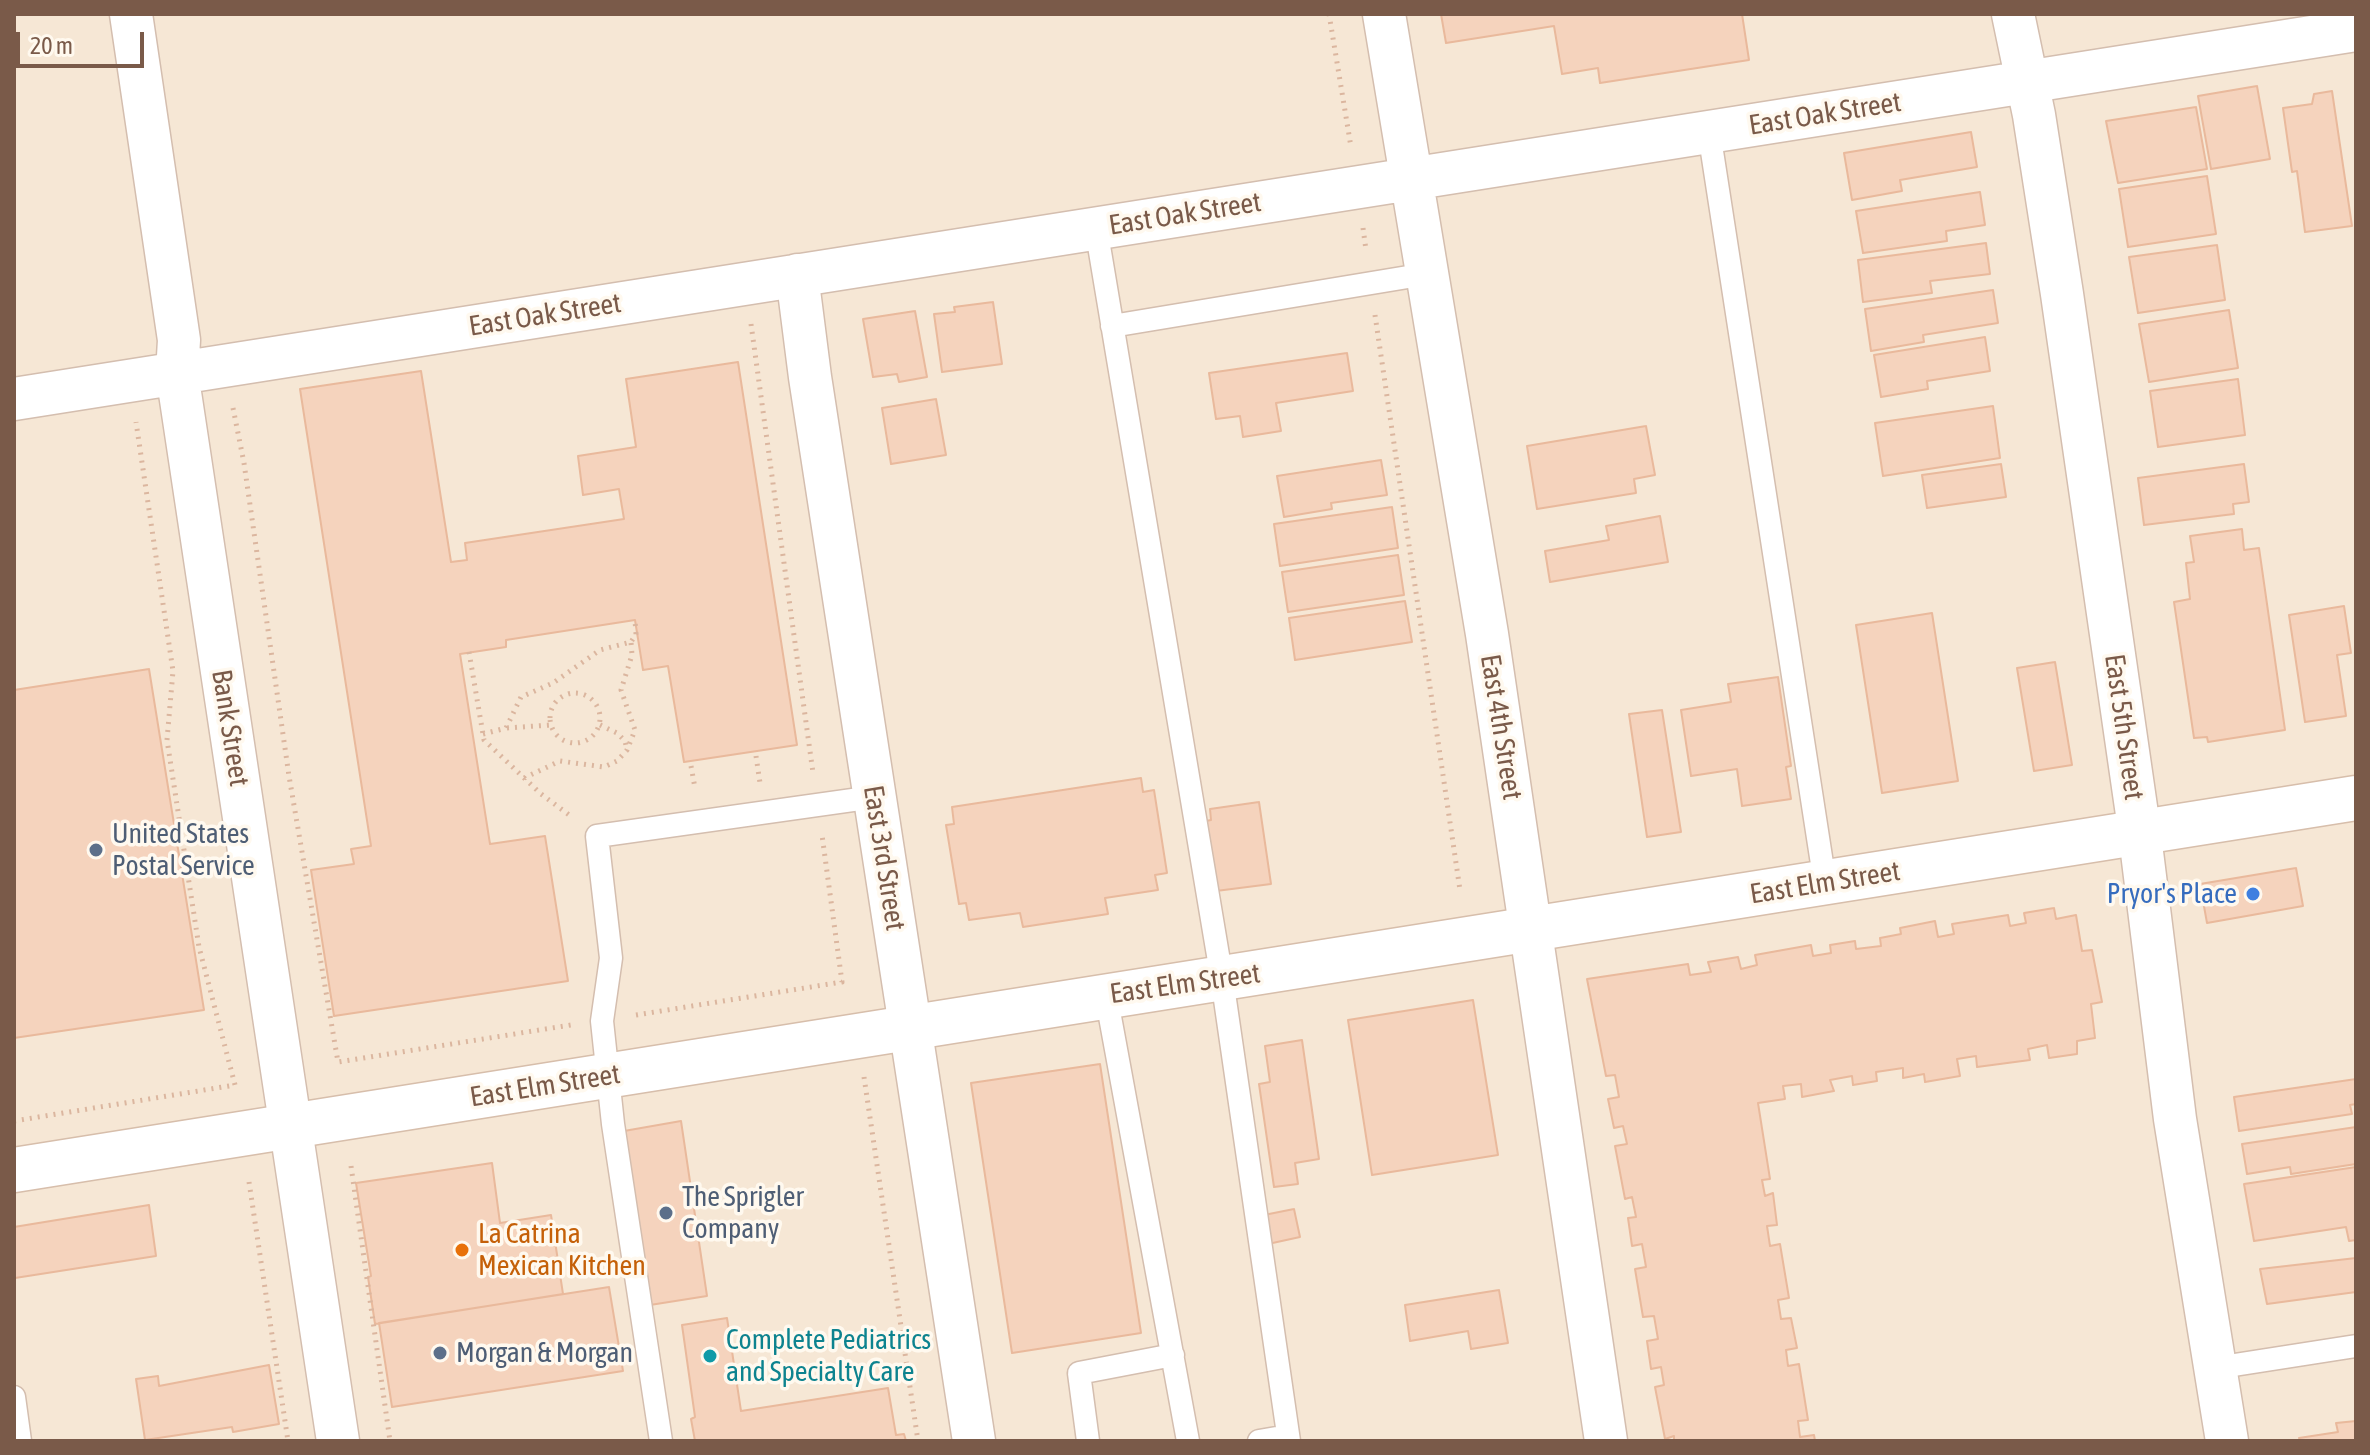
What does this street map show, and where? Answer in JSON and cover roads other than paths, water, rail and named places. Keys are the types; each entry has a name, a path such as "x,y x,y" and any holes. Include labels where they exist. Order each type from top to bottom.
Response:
{"main road":[{"name":"East Elm Street","path":"14,1170 2356,798"}],"street":[{"name":"Bank Street","path":"131,14 179,340 177,373 338,1441"},
{"name":"East 4th Street","path":"1384,14 1487,634 1606,1441"},
{"name":"East 5th Street","path":"2013,14 2034,115 2062,294 2139,833 2175,1119 2227,1441"},
{"name":"East Oak Street","path":"14,399 2356,30"},
{"name":"East 3rd Street","path":"797,275 810,377 974,1441"}],"lane":[{"path":"1709,132 1825,883"},
{"path":"1096,228 1222,979 1288,1439 1259,1441"},
{"path":"1112,326 1426,274"},
{"path":"661,1441 615,1139 602,1021 611,958 597,836 874,797"},
{"path":"1106,995 1188,1441"},
{"path":"2215,1368 2356,1346"},
{"path":"1088,1441 1079,1373 1173,1355"},
{"path":"14,1397 20,1441"}],"place":[{"name":"United States Postal Service","path":"96,850"},
{"name":"Pryor's Place","path":"2253,894"},
{"name":"The Sprigler Company","path":"666,1213"},
{"name":"La Catrina Mexican Kitchen","path":"462,1250"},
{"name":"Morgan & Morgan","path":"440,1353"},
{"name":"Complete Pediatrics and Specialty Care","path":"710,1356"}]}
